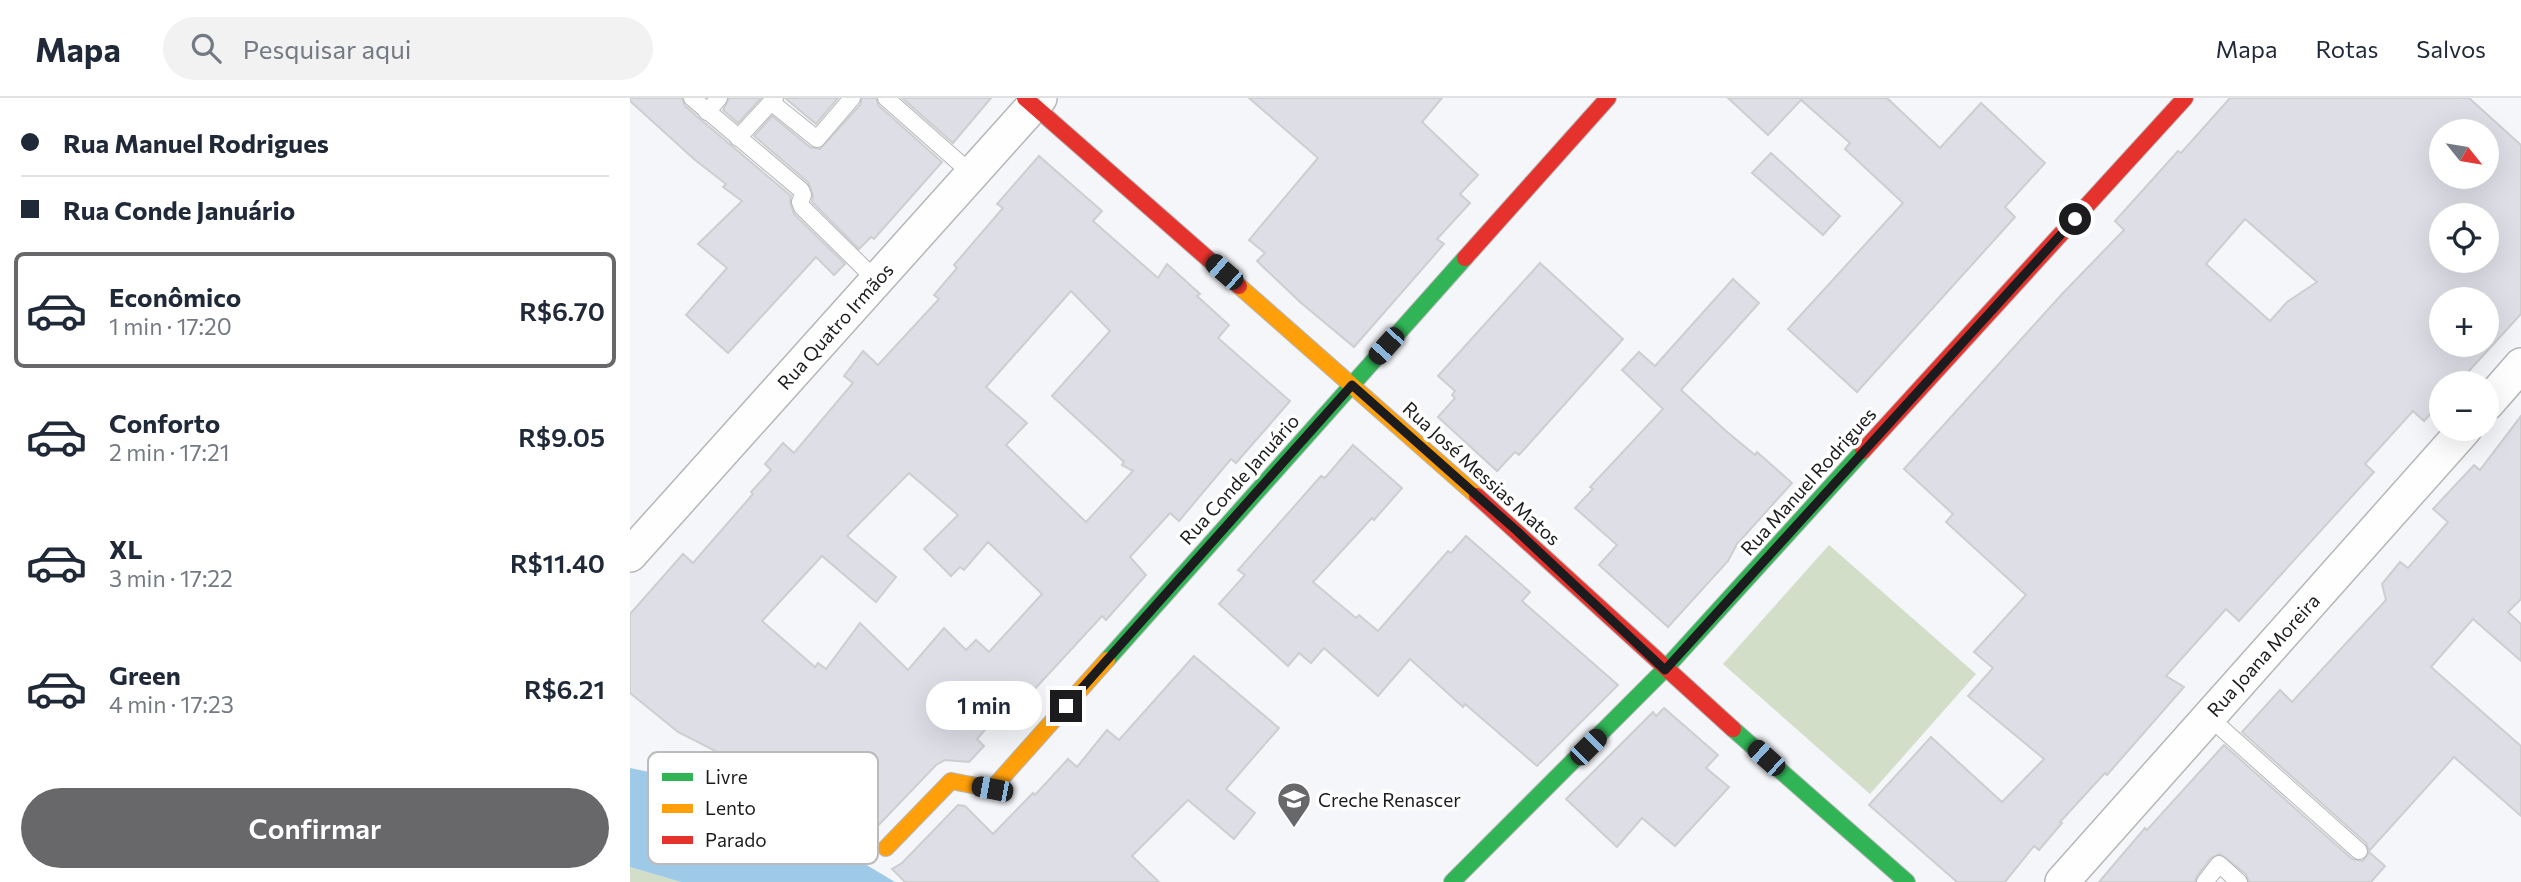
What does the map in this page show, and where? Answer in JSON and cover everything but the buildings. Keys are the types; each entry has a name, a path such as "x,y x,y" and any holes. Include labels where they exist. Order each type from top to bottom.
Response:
{"street":[{"name":"Rua Conde Januário","path":"886,848 951,781 992,789 1608,98"},
{"name":"Rua Manuel Rodrigues","path":"1452,882 1665,670 2185,98"},
{"name":"Rua Quatro Irmãos","path":"630,555 972,174 1033,101"},
{"name":"Rua José Messias Matos","path":"1033,101 1517,531 1665,670 1908,882"},
{"path":"2499,390 2521,365"},
{"name":"Rua Joana Moreira","path":"2062,882 2454,441"}],"lane":[{"path":"692,98 801,190 802,207 876,280"},
{"path":"706,112 719,98"},
{"path":"738,138 773,100 817,139 852,98"},
{"path":"886,98 972,174"},
{"path":"2209,717 2359,852"},
{"path":"2205,882 2219,864 2239,882"}],"green space":[{"path":"1829,545 1976,674 1870,794 1723,664"},
{"path":"630,867 681,882 630,882"}],"water":[{"path":"630,768 648,772 648,864 865,864 895,882 681,882 630,867"}],"traffic: fast":[{"path":"1107,660 1465,258"},
{"path":"1452,882 1665,669 1863,451"},
{"path":"1733,729 1907,882"}],"traffic: slow":[{"path":"1239,286 1477,496"},
{"path":"886,848 951,781 992,789 1107,660"}],"traffic: jam":[{"path":"1025,98 1239,286"},
{"path":"1465,258 1608,98"},
{"path":"1863,451 2185,98"},
{"path":"1477,496 1733,729"}],"place":[{"name":"Creche Renascer","path":"1294,829"}],"route":[{"path":"1066,706 1352,385 1517,531 1665,670 2075,219"}]}
